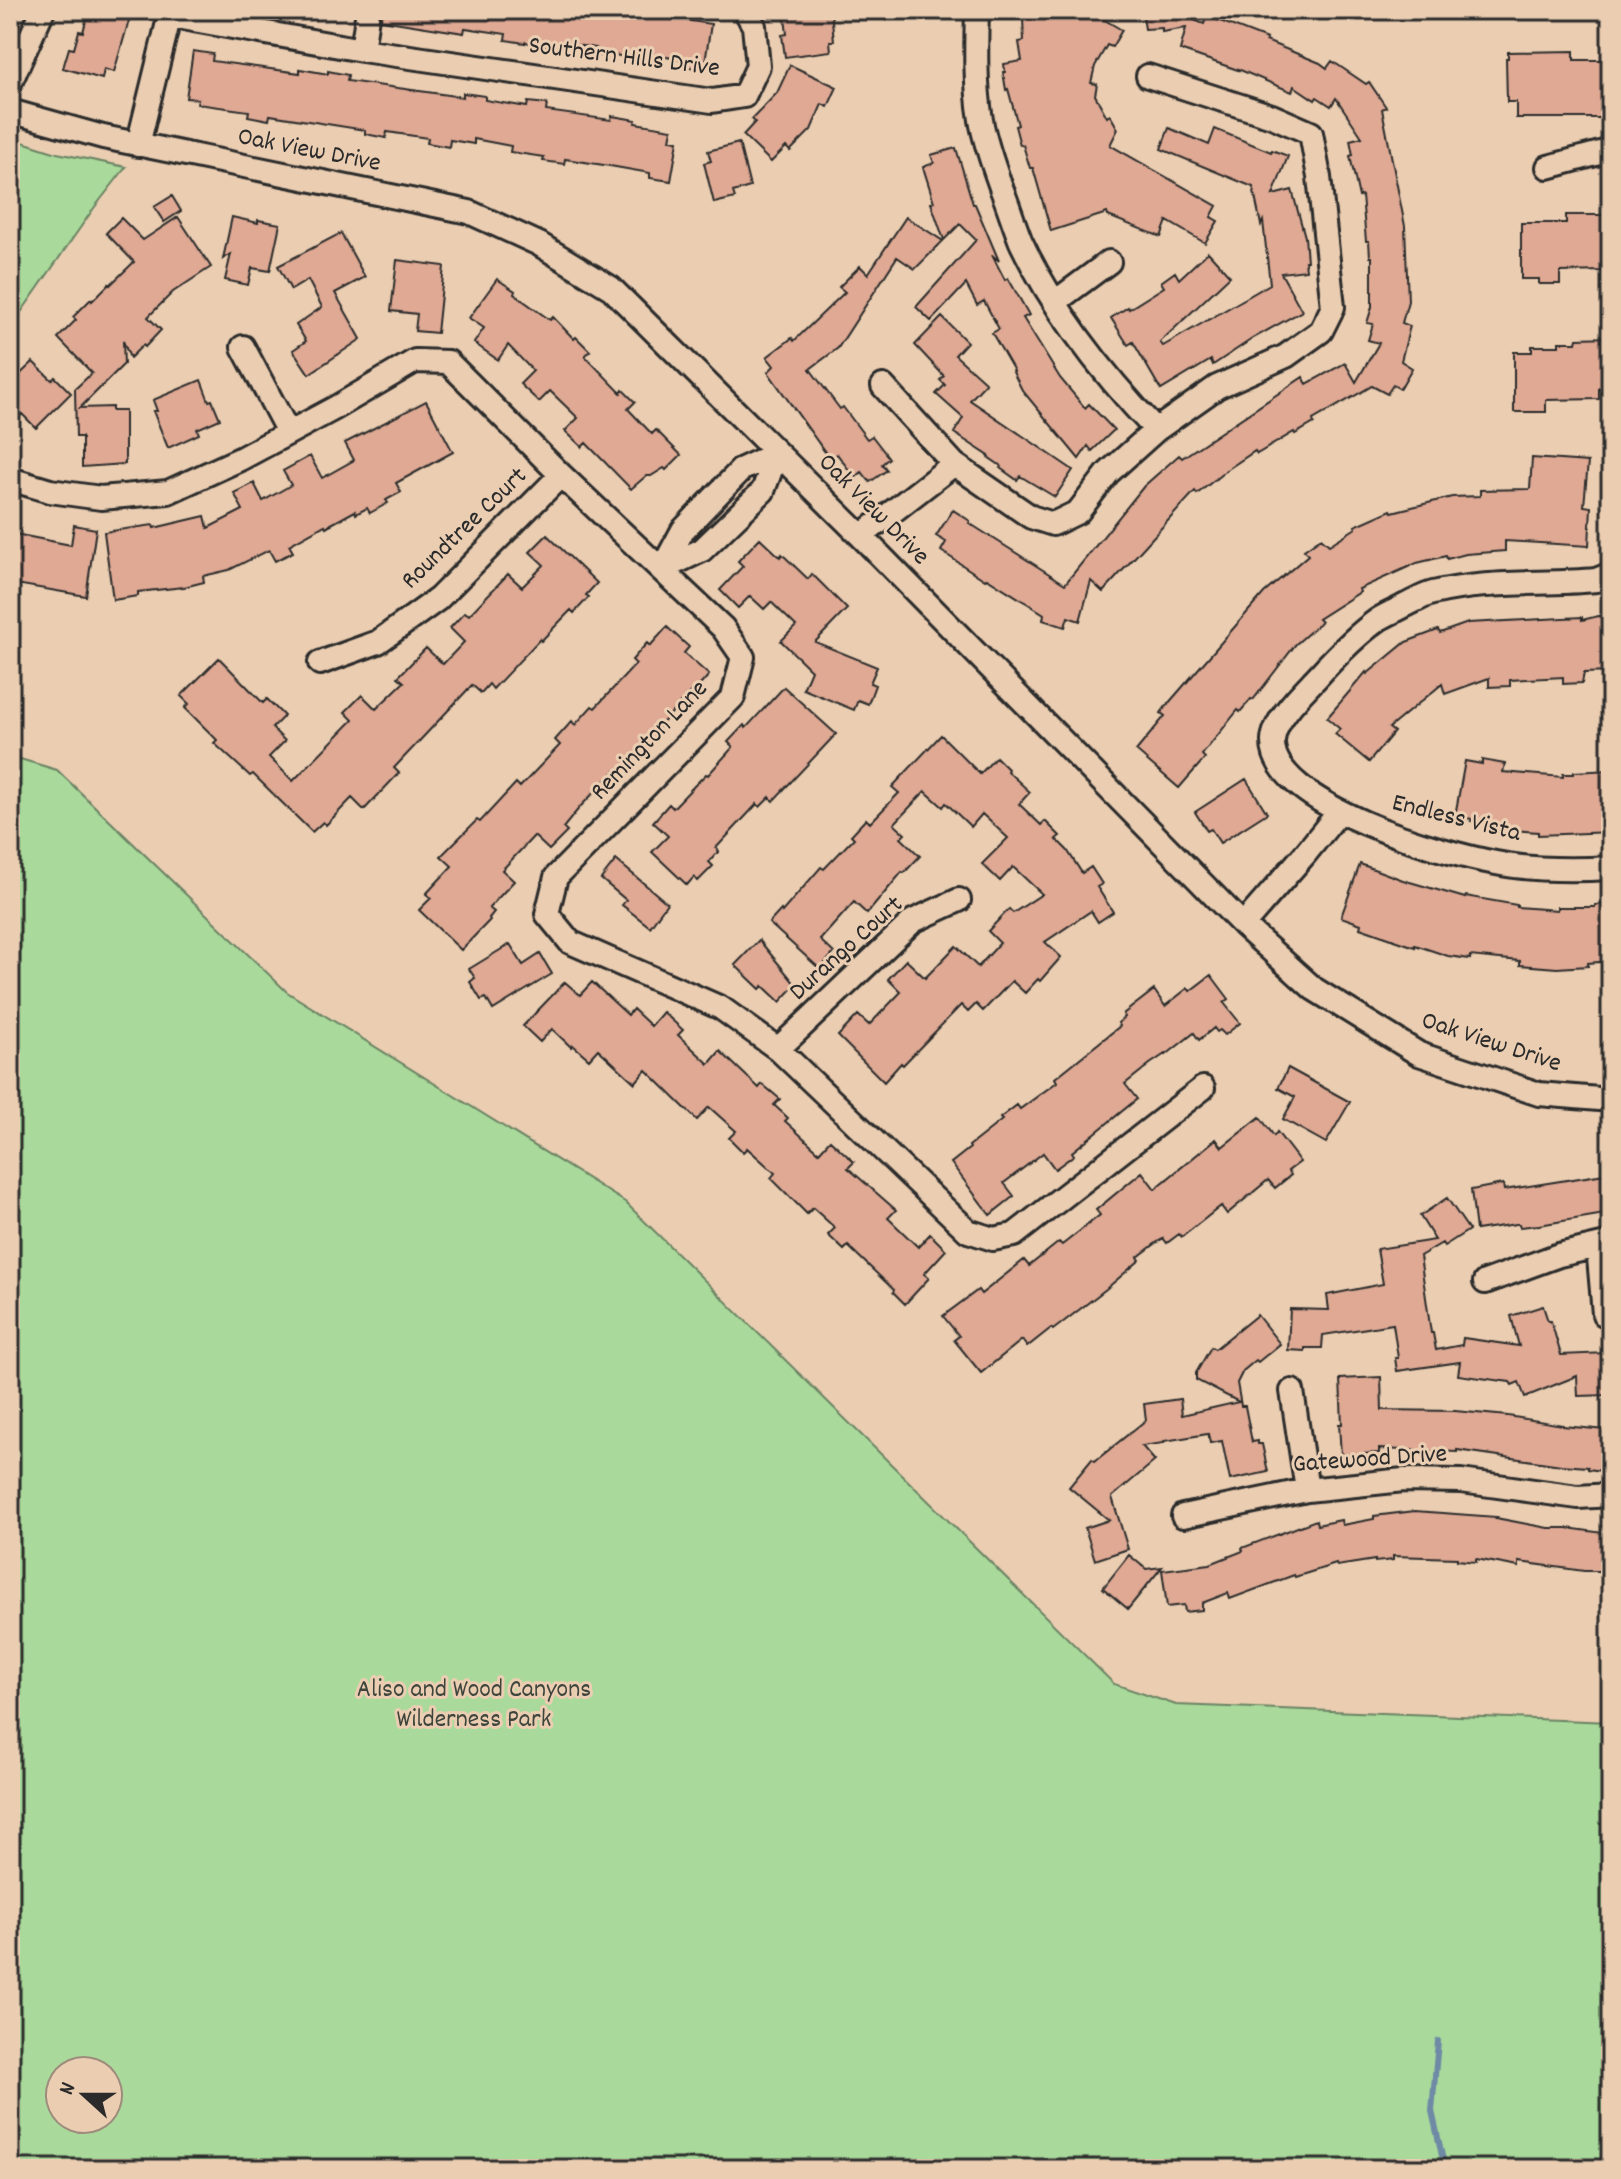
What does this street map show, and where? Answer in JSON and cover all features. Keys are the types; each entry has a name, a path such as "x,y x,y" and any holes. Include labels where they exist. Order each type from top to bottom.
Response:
{"street":[{"path":"10,83 43,10"},
{"path":"362,50 368,10"},
{"name":"Southern Hills Drive","path":"171,13 362,50 712,101 744,96 758,66 754,26 745,10"},
{"path":"977,10 976,61 981,121 1021,241 1055,302 1101,369 1156,430"},
{"path":"138,145 171,13"},
{"path":"883,386 954,464 1031,517 1053,524 1078,512 1108,473 1156,430 1217,387 1286,356 1321,331 1333,307 1319,177 1311,133 1272,116 1148,76"},
{"name":"Oak View Drive","path":"10,111 138,145 469,212 539,244 611,288 861,536 1243,925 1314,989 1419,1054 1539,1094 1611,1100"},
{"path":"1548,167 1611,150"},
{"path":"1055,302 1109,262"},
{"path":"243,347 288,432"},
{"name":"Remington Lane","path":"10,479 50,491 101,498 168,492 240,459 415,361 448,362 561,475 723,628 743,657 733,697 556,877 547,914 570,942 721,1008 778,1049 968,1231 993,1239 1014,1235 1203,1088"},
{"path":"662,569 683,530 742,469 777,453"},
{"path":"662,569 702,550 763,491 777,453"},
{"path":"861,536 954,464"},
{"name":"Roundtree Court","path":"320,663 378,642 438,599 561,475"},
{"path":"701,511 721,531"},
{"name":"Endless Vista","path":"1611,574 1596,580 1500,583 1431,593 1379,619 1338,653 1279,723 1273,741 1278,762 1302,787 1339,812 1381,831 1421,845 1498,864 1570,869 1611,868"},
{"path":"1243,925 1339,812"},
{"name":"Durango Court","path":"778,1049 913,921 959,900"},
{"path":"1485,1282 1559,1255 1604,1244 1604,1314"},
{"path":"1292,1391 1307,1490"},
{"name":"Gatewood Drive","path":"1183,1516 1307,1490 1404,1480 1474,1483 1578,1497 1611,1495"}],"green space":[{"path":"10,138 57,153 126,167 10,328"},
{"name":"Aliso and Wood Canyons Wilderness Park","path":"10,756 57,770 287,992 625,1202 1114,1684 1176,1705 1611,1722 1611,2169 10,2169"}],"building":[{"path":"89,10 132,10 114,72 104,69 102,79 63,68 69,48 74,49 79,31 83,32"},
{"path":"382,10 619,10 711,24 704,69 688,67 687,60 644,54 644,60 614,55 614,58 595,55 596,48 555,42 555,47 505,40 506,34 465,28 464,33 381,20"},
{"path":"784,10 831,10 834,41 830,41 831,51 785,57 782,35 787,34"},
{"path":"1031,10 1102,10 1103,19 1122,30 1112,47 1107,45 1095,66 1091,83 1097,84 1095,95 1118,129 1110,145 1217,206 1211,217 1218,221 1205,243 1167,221 1161,237 1107,213 1051,231 1033,168 1030,168 1023,145 1020,145 1015,126 1018,125 1003,72 1004,64 1022,61 1019,42 1024,41 1023,18 1032,16"},
{"path":"1142,10 1180,10 1181,15 1204,24 1207,16 1267,39 1327,68 1332,61 1366,84 1369,82 1386,107 1382,109 1405,226 1408,301 1402,323 1410,326 1401,361 1412,368 1400,389 1393,385 1387,394 1372,386 1295,434 1257,454 1255,451 1197,494 1195,491 1103,592 1091,581 1080,621 1068,617 1065,627 1043,620 1044,614 941,551 946,542 936,536 953,510 1065,584 1144,486 1179,455 1182,458 1303,377 1307,384 1345,363 1356,382 1379,343 1368,340 1373,324 1367,323 1372,307 1372,257 1369,241 1366,241 1362,196 1359,197 1350,156 1353,155 1350,140 1362,137 1336,98 1331,106 1294,86 1292,92 1238,69 1180,50 1186,28 1162,32 1162,28 1145,29"},
{"path":"193,51 213,54 212,61 300,73 300,69 328,74 328,71 348,75 347,81 463,97 463,93 485,96 485,100 527,107 528,102 547,104 546,111 611,120 612,116 672,129 670,140 678,141 671,181 650,178 650,173 610,166 565,159 564,164 543,161 544,157 510,152 511,146 474,139 474,144 450,140 449,147 427,143 428,138 387,132 386,138 365,134 365,130 270,115 269,120 248,116 249,111 197,104 198,99 186,98"},
{"path":"1574,51 1574,60 1611,60 1611,118 1516,118 1516,102 1507,102 1508,52"},
{"path":"790,65 837,87 828,107 822,104 811,130 790,151 786,147 771,162 743,135 755,122 752,119 777,93"},
{"path":"1169,128 1209,145 1215,129 1288,156 1273,195 1292,190 1305,237 1307,261 1306,270 1281,273 1302,311 1213,365 1211,360 1161,390 1133,342 1128,345 1111,318 1164,287 1161,282 1175,272 1179,279 1208,252 1230,276 1160,342 1163,346 1270,284 1263,221 1261,225 1253,187 1161,149"},
{"path":"739,143 750,187 733,192 735,198 714,203 704,163 711,161 708,151"},
{"path":"956,148 973,204 999,261 992,255 1029,315 1023,318 1060,378 1085,408 1089,404 1114,430 1092,451 1088,446 1079,459 1022,390 992,333 999,329 984,301 977,305 966,284 931,321 916,307 976,240 960,224 944,240 923,167 934,163 931,155"},
{"path":"172,196 181,211 164,222 154,207"},
{"path":"1566,215 1606,215 1606,271 1560,272 1560,284 1539,284 1539,279 1521,279 1521,223 1566,223"},
{"path":"178,217 211,267 173,292 148,317 161,330 145,347 143,345 130,358 123,341 124,364 80,408 112,407 112,411 125,411 125,464 82,467 82,437 76,437 75,389 92,373 58,338 91,299 134,262 106,233 121,218 143,240"},
{"path":"232,217 280,224 270,271 252,268 248,285 225,280 231,254 223,259"},
{"path":"906,217 943,241 915,269 897,257 838,348 810,369 840,409 843,407 867,439 872,436 889,458 882,464 887,470 870,482 862,472 855,478 837,454 830,459 768,372 774,366 767,357 792,338 794,341 845,292 839,287 860,266 868,274"},
{"path":"341,233 365,277 335,293 361,339 309,374 293,350 306,341 296,325 322,307 308,280 291,290 278,266"},
{"path":"397,260 444,266 437,333 415,331 417,314 391,311"},
{"path":"497,279 550,320 553,317 590,351 585,356 621,393 623,390 635,402 628,409 652,434 656,430 681,455 666,470 664,468 646,476 631,489 586,443 582,447 565,431 578,418 550,391 539,402 520,384 533,371 508,345 498,360 474,343 484,328 469,318"},
{"path":"942,317 967,342 955,355 986,383 970,400 1073,470 1055,497 1020,476 1017,480 989,456 954,433 963,418 936,394 945,385 940,380 944,376 915,345"},
{"path":"1611,337 1611,388 1599,388 1599,399 1546,400 1546,412 1514,412 1514,352 1532,352 1532,346 1559,346 1559,342 1576,342 1577,338"},
{"path":"33,362 71,393 36,428 22,414 10,426 10,394 17,387 12,382"},
{"path":"201,380 220,419 197,429 199,434 168,448 153,411 157,411 153,400"},
{"path":"426,401 453,452 396,483 401,492 386,500 388,503 370,513 367,508 356,514 355,511 325,525 289,545 293,552 275,561 269,550 229,570 203,576 204,582 138,592 138,596 113,600 104,532 153,525 154,528 205,516 208,528 243,510 234,493 254,483 263,501 291,485 283,471 310,456 322,478 354,460 345,443"},
{"path":"1532,458 1588,462 1584,506 1591,507 1589,546 1505,541 1505,551 1447,559 1446,556 1417,563 1359,589 1360,592 1318,619 1321,622 1296,644 1253,700 1240,712 1238,710 1202,755 1205,758 1179,788 1136,751 1165,716 1161,713 1167,705 1264,593 1308,555 1304,550 1321,538 1329,545 1355,526 1391,510 1452,497 1480,496 1480,490 1530,489"},
{"path":"74,525 96,529 86,596 10,583 10,533 71,545"},
{"path":"547,535 597,583 586,595 589,597 540,639 493,689 489,684 481,693 472,685 394,768 399,773 364,810 352,798 326,825 323,822 312,832 253,774 250,776 214,743 217,740 185,708 189,704 181,696 219,658 263,703 267,699 284,716 272,728 285,741 269,757 293,781 353,720 345,712 362,695 376,709 404,682 398,677 426,648 443,664 464,642 450,628 465,612 469,615 508,574 522,587 544,565 530,552"},
{"path":"760,538 808,579 812,574 847,609 815,642 877,667 870,683 875,685 868,704 858,700 854,710 803,689 811,670 781,641 796,626 771,602 764,609 750,596 738,608 720,590 743,566 738,561"},
{"path":"1611,613 1611,672 1584,673 1582,683 1563,684 1563,677 1510,680 1510,686 1489,687 1489,678 1445,694 1442,684 1389,728 1394,732 1369,762 1335,734 1340,729 1327,718 1366,672 1406,642 1438,630 1440,633 1468,623 1582,617 1582,620"},
{"path":"667,627 689,647 684,653 709,675 618,773 615,771 580,807 563,828 567,832 549,850 534,836 502,870 514,881 489,908 494,912 490,920 461,950 419,910 431,898 426,894 452,866 441,856 477,820 480,822 516,783 520,787 560,745 555,740 572,721 575,725 592,706 595,708 636,664 632,660 647,643 650,646"},
{"path":"784,687 836,734 773,801 770,797 760,807 757,804 716,848 719,851 709,862 713,866 698,881 694,877 687,885 652,852 668,836 653,822 669,804 673,808 708,775 733,747 728,742 744,725 746,728"},
{"path":"941,735 980,774 996,757 1008,769 1030,792 1019,804 1041,825 1045,821 1060,836 1056,839 1082,873 1091,867 1102,884 1097,887 1113,912 1098,922 1091,911 1045,942 1061,957 1040,981 1038,979 1025,993 1012,981 983,1011 976,1004 968,1012 961,1005 884,1082 838,1036 858,1015 869,1025 901,992 888,979 906,960 925,978 956,946 978,967 1000,943 988,931 1009,909 1013,913 1042,894 1013,867 1000,881 982,864 1008,838 982,814 971,827 946,803 943,807 925,791 894,824 905,834 901,838 920,856 902,872 867,914 854,902 820,940 834,953 820,969 769,923 821,867 824,869 854,838 851,835 866,819 870,823 899,793 892,787"},
{"path":"1482,760 1505,764 1503,772 1563,777 1563,774 1574,772 1611,770 1611,832 1538,835 1538,832 1512,830 1455,816 1465,761 1482,764"},
{"path":"1246,779 1267,813 1220,843 1211,829 1207,831 1195,812"},
{"path":"616,860 667,903 650,927 622,905 626,900 601,879"},
{"path":"1360,864 1465,898 1517,907 1557,910 1557,907 1611,904 1611,961 1557,968 1520,965 1520,961 1470,956 1470,959 1415,947 1360,928 1361,924 1341,917"},
{"path":"759,940 796,985 780,1002 763,986 760,989 735,965"},
{"path":"510,944 523,965 540,954 552,974 493,1010 486,998 481,1000 470,982 475,978 469,969"},
{"path":"1211,975 1229,999 1224,1003 1240,1023 1225,1035 1214,1028 1199,1040 1194,1033 1150,1064 1125,1084 1137,1099 1055,1169 1043,1153 1004,1183 1014,1196 990,1215 951,1163 1017,1105 1020,1109 1057,1082 1055,1078 1120,1026 1118,1023 1125,1017 1123,1014 1154,990 1165,1006"},
{"path":"565,982 580,995 592,982 628,1015 633,1009 651,1026 663,1012 683,1030 678,1035 709,1064 720,1051 759,1088 762,1084 780,1099 774,1105 788,1118 785,1121 819,1152 830,1140 854,1162 848,1168 896,1210 888,1218 918,1247 930,1234 946,1250 924,1274 929,1278 905,1304 848,1246 844,1250 828,1235 835,1228 813,1208 807,1214 771,1178 775,1173 747,1148 743,1152 729,1138 736,1131 709,1107 697,1120 646,1070 635,1083 598,1049 589,1059 552,1029 540,1042 523,1026"},
{"path":"1288,1068 1350,1102 1326,1143 1283,1119 1295,1097 1278,1088"},
{"path":"1260,1117 1274,1136 1277,1132 1300,1162 1288,1171 1291,1175 1275,1188 1268,1180 1227,1214 1221,1206 1182,1237 1179,1234 1167,1243 1163,1238 1138,1257 1140,1260 1106,1289 1053,1330 1051,1328 1027,1347 1022,1340 981,1373 954,1340 959,1336 943,1316 978,1290 981,1294 1024,1260 1029,1266 1059,1242 1062,1245 1100,1215 1096,1210 1142,1172 1155,1189 1216,1139 1222,1147"},
{"path":"1611,1173 1611,1213 1539,1225 1520,1227 1516,1224 1476,1230 1471,1190 1503,1184 1504,1190"},
{"path":"1447,1198 1469,1230 1444,1246 1442,1243 1420,1256 1436,1350 1462,1345 1463,1338 1519,1346 1511,1316 1543,1306 1561,1355 1607,1353 1611,1356 1611,1395 1578,1396 1577,1376 1525,1397 1519,1382 1512,1385 1510,1382 1458,1375 1460,1362 1397,1371 1393,1324 1323,1335 1322,1348 1288,1350 1290,1309 1329,1310 1327,1295 1383,1284 1377,1249 1435,1240 1420,1216"},
{"path":"1257,1315 1280,1344 1243,1371 1237,1383 1252,1442 1262,1444 1268,1472 1230,1480 1222,1441 1210,1443 1208,1434 1142,1446 1155,1461 1112,1497 1128,1549 1095,1560 1085,1528 1109,1520 1069,1487 1092,1459 1095,1461 1146,1420 1144,1404 1180,1399 1182,1415 1239,1402 1196,1380 1196,1373 1211,1347 1215,1349"},
{"path":"1381,1377 1382,1410 1455,1411 1606,1430 1603,1471 1457,1450 1379,1449 1379,1453 1341,1455 1340,1379"},
{"path":"1415,1511 1497,1517 1548,1528 1611,1534 1611,1571 1584,1571 1519,1562 1519,1567 1476,1559 1476,1562 1457,1558 1393,1556 1393,1560 1336,1564 1294,1575 1230,1599 1228,1593 1202,1603 1202,1610 1185,1612 1184,1605 1167,1607 1162,1570 1210,1564 1243,1551 1242,1548 1316,1520 1317,1525 1341,1520 1342,1525 1374,1519 1374,1516"},
{"path":"1129,1555 1146,1569 1162,1567 1128,1609 1103,1588"}],"waterway":[{"path":"1438,2041 1432,2111 1445,2169"}]}
